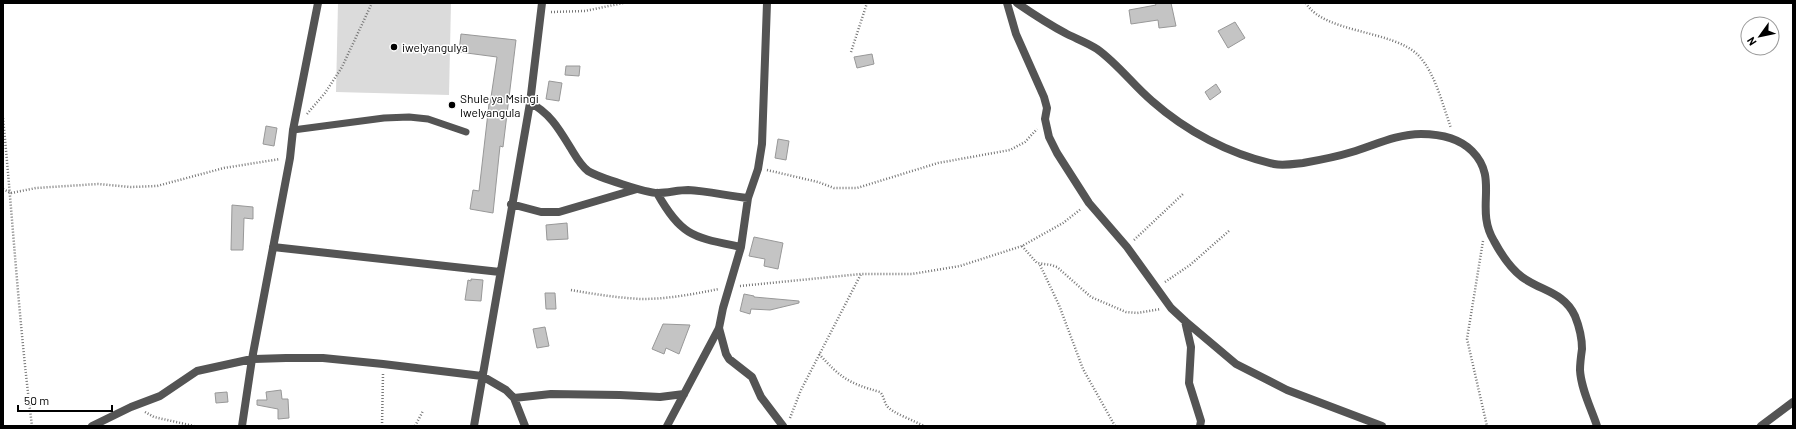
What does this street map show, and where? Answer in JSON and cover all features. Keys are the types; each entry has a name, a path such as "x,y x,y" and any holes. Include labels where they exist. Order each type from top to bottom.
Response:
{"street":[{"path":"242,426 252,359 290,158 293,130 318,3"},
{"path":"474,426 511,204 530,103 542,3"},
{"path":"667,426 720,328 729,287 741,247 748,198 758,169 763,126 766,3"},
{"path":"1007,3 1016,34 1044,98 1046,108 1045,119 1049,137 1056,153 1089,203 1127,247 1171,308 1236,364 1287,390 1382,426"},
{"path":"1017,3 1039,18 1097,49 1122,70 1152,101 1202,138 1259,160 1277,165 1322,160 1352,152 1376,143 1421,134 1455,139 1470,149 1484,166 1486,176 1486,223 1492,238 1511,267 1523,278 1558,295 1571,309 1577,323 1582,346 1580,370 1597,426"},
{"path":"530,103 540,108 547,114 564,136 578,160 588,171 602,178 637,190 657,193 687,190 748,198"},
{"path":"511,204 541,212 559,212 637,190"},
{"path":"657,193 668,213 682,228 695,236 741,247"},
{"path":"273,247 500,272"},
{"path":"1185,321 1191,347 1189,383 1201,421 1200,426"},
{"path":"720,328 726,354 729,359 752,377 761,397 783,426"},
{"path":"92,426 131,407 160,396 197,371 252,359 323,358 482,376 506,390 514,398 525,426"},
{"path":"514,398 551,394 660,397 684,394"},
{"path":"1761,426 1793,402"}],"lane":[{"path":"293,130 384,118 409,117 428,119 466,132"}],"path":[{"path":"293,130 325,94 342,67 372,3"},
{"path":"541,12 585,12 624,3"},
{"path":"851,52 867,3"},
{"path":"1306,3 1323,19 1402,45 1418,55 1430,72 1455,139"},
{"path":"3,118 22,352 32,426"},
{"path":"758,169 818,182 834,188 857,188 938,163 1017,147 1025,142 1045,119"},
{"path":"3,189 10,193 36,188 98,184 132,187 157,186 231,166 290,158"},
{"path":"1127,247 1184,193"},
{"path":"571,290 642,299 679,296 729,287 861,274 912,274 960,266 1022,246 1063,222 1089,203"},
{"path":"1486,223 1467,339 1487,426"},
{"path":"1156,288 1190,265 1230,230"},
{"path":"1022,246 1040,265 1059,305 1083,369 1091,386 1115,426"},
{"path":"1040,265 1052,265 1057,267 1091,297 1126,312 1137,313 1171,308"},
{"path":"790,419 801,390 861,274"},
{"path":"819,354 834,371 848,381 880,392 886,405 891,410 911,418 924,426"},
{"path":"382,426 383,364"},
{"path":"131,407 154,417 194,426"},
{"path":"415,426 423,411"}],"shaded area":[{"name":"iwelyangulya","path":"338,3 451,3 449,95 336,92"}],"building":[{"path":"1155,3 1171,3 1176,26 1159,28 1158,20 1131,24 1129,10 1156,5"},
{"path":"1235,22 1245,38 1228,48 1218,31"},
{"path":"461,34 516,40 503,147 500,146 493,213 470,209 473,190 479,191 489,104 497,57 459,52"},
{"path":"872,54 874,64 857,68 854,57"},
{"path":"566,66 580,66 579,76 565,75"},
{"path":"549,81 562,83 559,101 546,99"},
{"path":"1216,84 1221,92 1210,100 1205,92"},
{"path":"266,126 277,128 274,146 263,144"},
{"path":"778,139 789,141 786,160 775,158"},
{"path":"232,205 253,207 253,219 244,218 243,250 231,250"},
{"path":"567,223 568,239 547,240 546,225"},
{"path":"754,237 783,243 778,269 764,266 765,259 749,256"},
{"path":"471,279 483,280 481,301 465,300 468,280 471,281"},
{"path":"545,293 555,293 556,309 546,309"},
{"path":"744,294 754,297 799,301 799,303 770,310 751,309 750,314 740,311"},
{"path":"663,324 690,325 679,354 666,348 664,354 652,349"},
{"path":"545,327 549,346 537,348 533,329"},
{"path":"281,390 282,399 288,399 289,418 278,419 278,409 257,405 257,400 267,400 266,392"},
{"path":"227,392 228,402 216,403 215,393"}],"place":[{"name":"iwelyangulya","path":"394,47"},
{"name":"Shule ya Msingi Iwelyangula","path":"452,105"}]}
